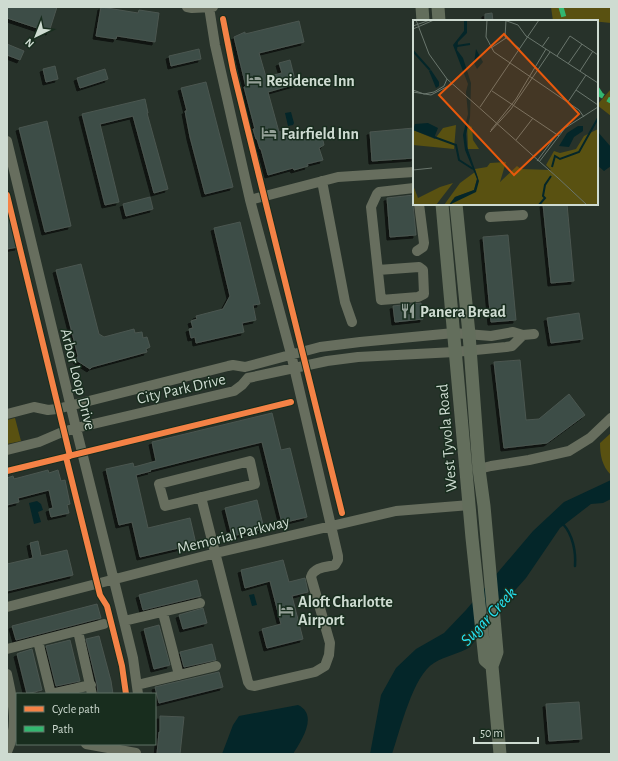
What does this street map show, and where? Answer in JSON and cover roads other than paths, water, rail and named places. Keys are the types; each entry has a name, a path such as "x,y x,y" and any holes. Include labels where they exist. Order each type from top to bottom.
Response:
{"main road":[{"path":"422,7 423,20"},
{"path":"438,7 439,20"},
{"name":"West Tyvola Road","path":"442,205 476,567 500,751"},
{"name":"West Tyvola Road","path":"456,205 469,334 479,469 484,506 497,646 497,652 488,663"}],"street":[{"path":"187,7 212,7"},
{"path":"201,497 250,685 255,686 315,672 325,666 329,655 330,643 311,577 317,570 335,565 338,560 332,526 291,354 250,200 215,45 209,7"},
{"name":"Arbor Loop Drive","path":"7,141 70,406 124,621 138,690"},
{"path":"250,200 338,177 413,172"},
{"path":"322,181 345,302 352,322"},
{"path":"378,270 419,267 423,270 425,292 422,296 381,300 371,206 379,192 413,188"},
{"path":"417,251 423,247 424,243 419,205"},
{"path":"490,217 523,215"},
{"name":"City Park Drive","path":"7,414 34,407 48,410 70,406 228,366 233,365 245,367 320,347 454,333 490,336 513,332 529,335 512,346 455,352 358,357 327,361 248,378 234,391 76,428 39,442 7,450"},
{"path":"358,357 360,342"},
{"path":"479,469 569,451 590,438 611,418"},
{"path":"250,461 255,484 201,497 164,506 159,484 250,461"},
{"name":"Memorial Parkway","path":"7,607 216,554 396,511 470,505"},
{"path":"124,621 164,613 200,603"},
{"path":"164,613 179,675"},
{"path":"7,649 104,624"},
{"path":"61,693 92,690 78,631"},
{"path":"38,641 51,693"},
{"path":"138,690 179,675 216,666"},
{"path":"7,674 15,702 15,732 7,752"},
{"path":"94,745 137,750"}],"water":[{"path":"291,112 294,123 293,125 288,126 285,113"},
{"path":"598,132 611,147 611,166 604,171 598,166"},
{"name":"Sugar Creek","path":"611,480 611,499 603,503 591,504 560,528 526,578 509,597 470,647 434,663 426,669 408,704 392,754 370,754 381,695 396,668 416,649 444,633 466,610 533,531 564,502"},
{"path":"37,501 41,504 43,510 38,512 41,522 34,524 29,503"},
{"path":"254,594 257,605 252,606 249,595"},
{"path":"298,705 304,709 308,721 304,735 293,754 222,754 233,725 239,716"}],"waterway":[{"path":"563,524 569,533 573,544 575,566"}],"place":[{"name":"Residence Inn","path":"254,80"},
{"name":"Fairfield Inn","path":"269,133"},
{"name":"Panera Bread","path":"408,311"},
{"name":"Aloft Charlotte Airport","path":"286,610"}]}
